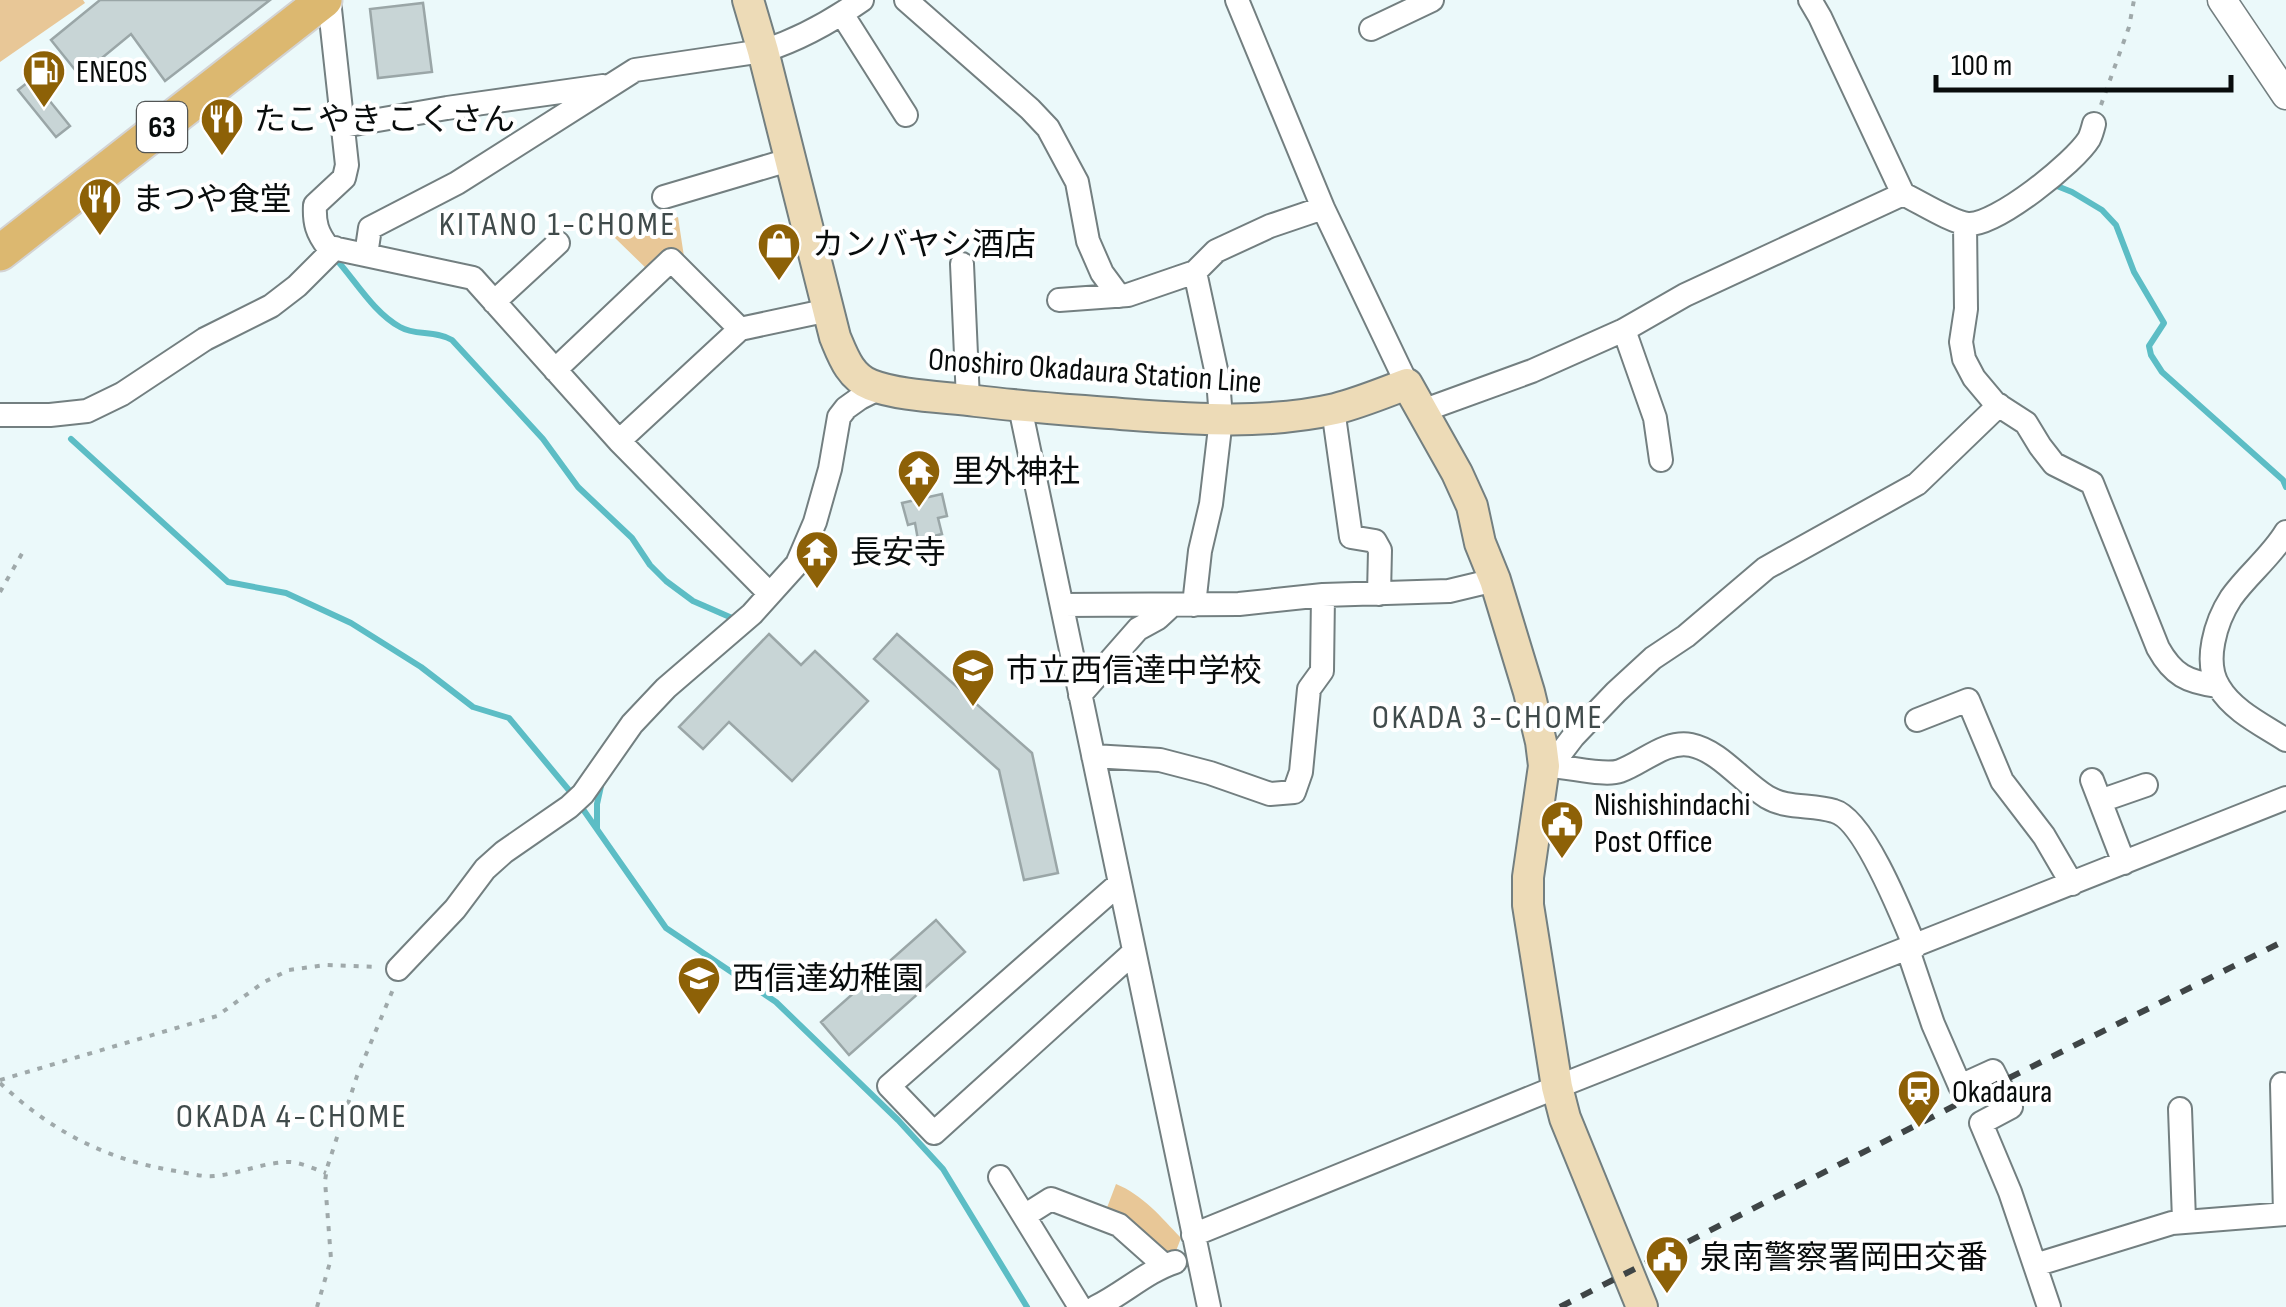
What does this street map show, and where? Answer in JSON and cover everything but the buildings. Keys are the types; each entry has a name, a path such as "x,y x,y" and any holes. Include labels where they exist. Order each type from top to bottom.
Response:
{"main road":[{"name":"63","path":"0,253 327,0"},
{"name":"Onoshiro Okadaura Station Line","path":"748,0 835,337 847,364 869,385 1020,406 1221,419 1275,418 1333,409 1407,384"},
{"path":"1407,384 1472,506 1548,766 1528,878 1528,905 1557,1087 1565,1118 1642,1307"}],"street":[{"path":"327,0 347,165 344,178 315,205 318,234 328,247 473,278 619,441 770,594"},
{"path":"366,255 370,228 457,183 635,70 763,51 842,14 862,0"},
{"path":"906,0 1048,128 1077,182 1088,241 1102,272 1119,296"},
{"path":"1236,0 1323,208 1407,384"},
{"path":"1371,29 1400,7 1432,0"},
{"path":"1810,0 1903,194 1965,224 2005,210 2060,171 2090,137 2094,124"},
{"path":"2222,0 2286,95"},
{"path":"842,14 906,115"},
{"path":"342,126 612,85"},
{"path":"664,197 789,160"},
{"path":"1422,412 1624,330 1685,294 1903,194"},
{"path":"1059,300 1128,295 1196,272 1216,251 1270,226 1323,208"},
{"path":"1965,224 1966,309 1961,342 1974,378 2000,406 2026,423 2054,464 2092,483 2168,666 2198,684 2218,686"},
{"path":"494,302 558,244"},
{"path":"0,415 87,411 122,394 205,339 270,306 297,286 335,248"},
{"path":"555,370 672,260 740,329"},
{"path":"962,264 968,400"},
{"path":"1080,695 1138,629 1183,605 1200,551 1211,504 1221,419 1218,378 1196,272"},
{"path":"619,441 740,329 829,310"},
{"path":"1624,330 1655,418 1661,460"},
{"path":"398,969 455,909 485,868 568,808 632,724 666,688 752,614 797,564 830,468 839,416 860,398 882,387"},
{"path":"1020,406 1208,1307"},
{"path":"1548,766 1653,658 1686,636 1766,568 1917,484 2000,406"},
{"path":"1333,409 1351,537 1375,541 1380,550 1379,594"},
{"path":"2286,532 2230,600 2218,624 2213,665 2218,686 2240,710 2286,740"},
{"path":"1062,605 1239,604 1322,595 1449,592 1494,580"},
{"path":"1093,756 1160,760 1270,794 1294,792 1302,772 1309,688 1322,671 1322,595"},
{"path":"1917,720 1968,700 2002,781 2044,836 2072,884"},
{"path":"1548,766 1617,773 1671,746 1689,744 1706,751 1769,798 1839,811 1884,872 1912,948 1933,1024 1960,1086 1993,1071 2011,1107 1980,1123 2010,1192 2050,1307"},
{"path":"2124,863 2096,791 2146,785"},
{"path":"1096,1307 1196,1245 1557,1087 2286,798"},
{"path":"1120,883 889,1086 934,1133 1134,952"},
{"path":"2035,1266 2184,1220 2285,1214 2282,1084"},
{"path":"2180,1110 2184,1220"},
{"path":"1000,1177 1080,1307"},
{"path":"1024,1216 1051,1199 1119,1224 1164,1265"}],"path":[{"path":"2094,124 2134,0"},
{"path":"0,592 24,550"},
{"path":"317,1307 331,1260 326,1173 356,1076 394,989 398,969 342,965 289,970 264,982 217,1016 0,1081 24,1106 53,1127 102,1151 158,1168 212,1176 293,1162 326,1173"}],"shaded area":[{"path":"0,0 83,0 85,3 0,62"},
{"path":"678,217 685,263 651,273 614,237"},
{"path":"1116,1184 1143,1200 1181,1238 1176,1251 1166,1256 1105,1213"}],"waterway":[{"path":"2052,184 2102,210 2116,225 2134,272 2164,323 2149,346 2162,372 2283,480 2286,487"},
{"path":"335,258 390,321 406,330 452,340 543,439 578,487 632,538 650,565 693,601 733,621"},
{"path":"71,439 228,582 286,593 351,623 421,667 473,707 509,718 573,795"},
{"path":"597,828 601,786"},
{"path":"580,805 666,928 776,1002 943,1169 1027,1307"}],"railway":[{"path":"1560,1307 2286,940"}],"place":[{"name":"ENEOS","path":"44,109"},
{"name":"たこやき こくさん","path":"222,157"},
{"name":"まつや食堂","path":"100,237"},
{"name":"カンバヤシ酒店","path":"779,282"},
{"name":"里外神社","path":"919,509"},
{"name":"長安寺","path":"817,590"},
{"name":"市立西信達中学校","path":"973,708"},
{"name":"Nishishindachi Post Office","path":"1562,860"},
{"name":"西信達幼稚園","path":"699,1016"},
{"name":"Okadaura","path":"1919,1129"},
{"name":"泉南警察署岡田交番","path":"1667,1295"}],"district":[{"name":"KITANO 1-CHOME","path":"558,223"},
{"name":"OKADA 3-CHOME","path":"1488,716"},
{"name":"OKADA 4-CHOME","path":"292,1115"}]}
